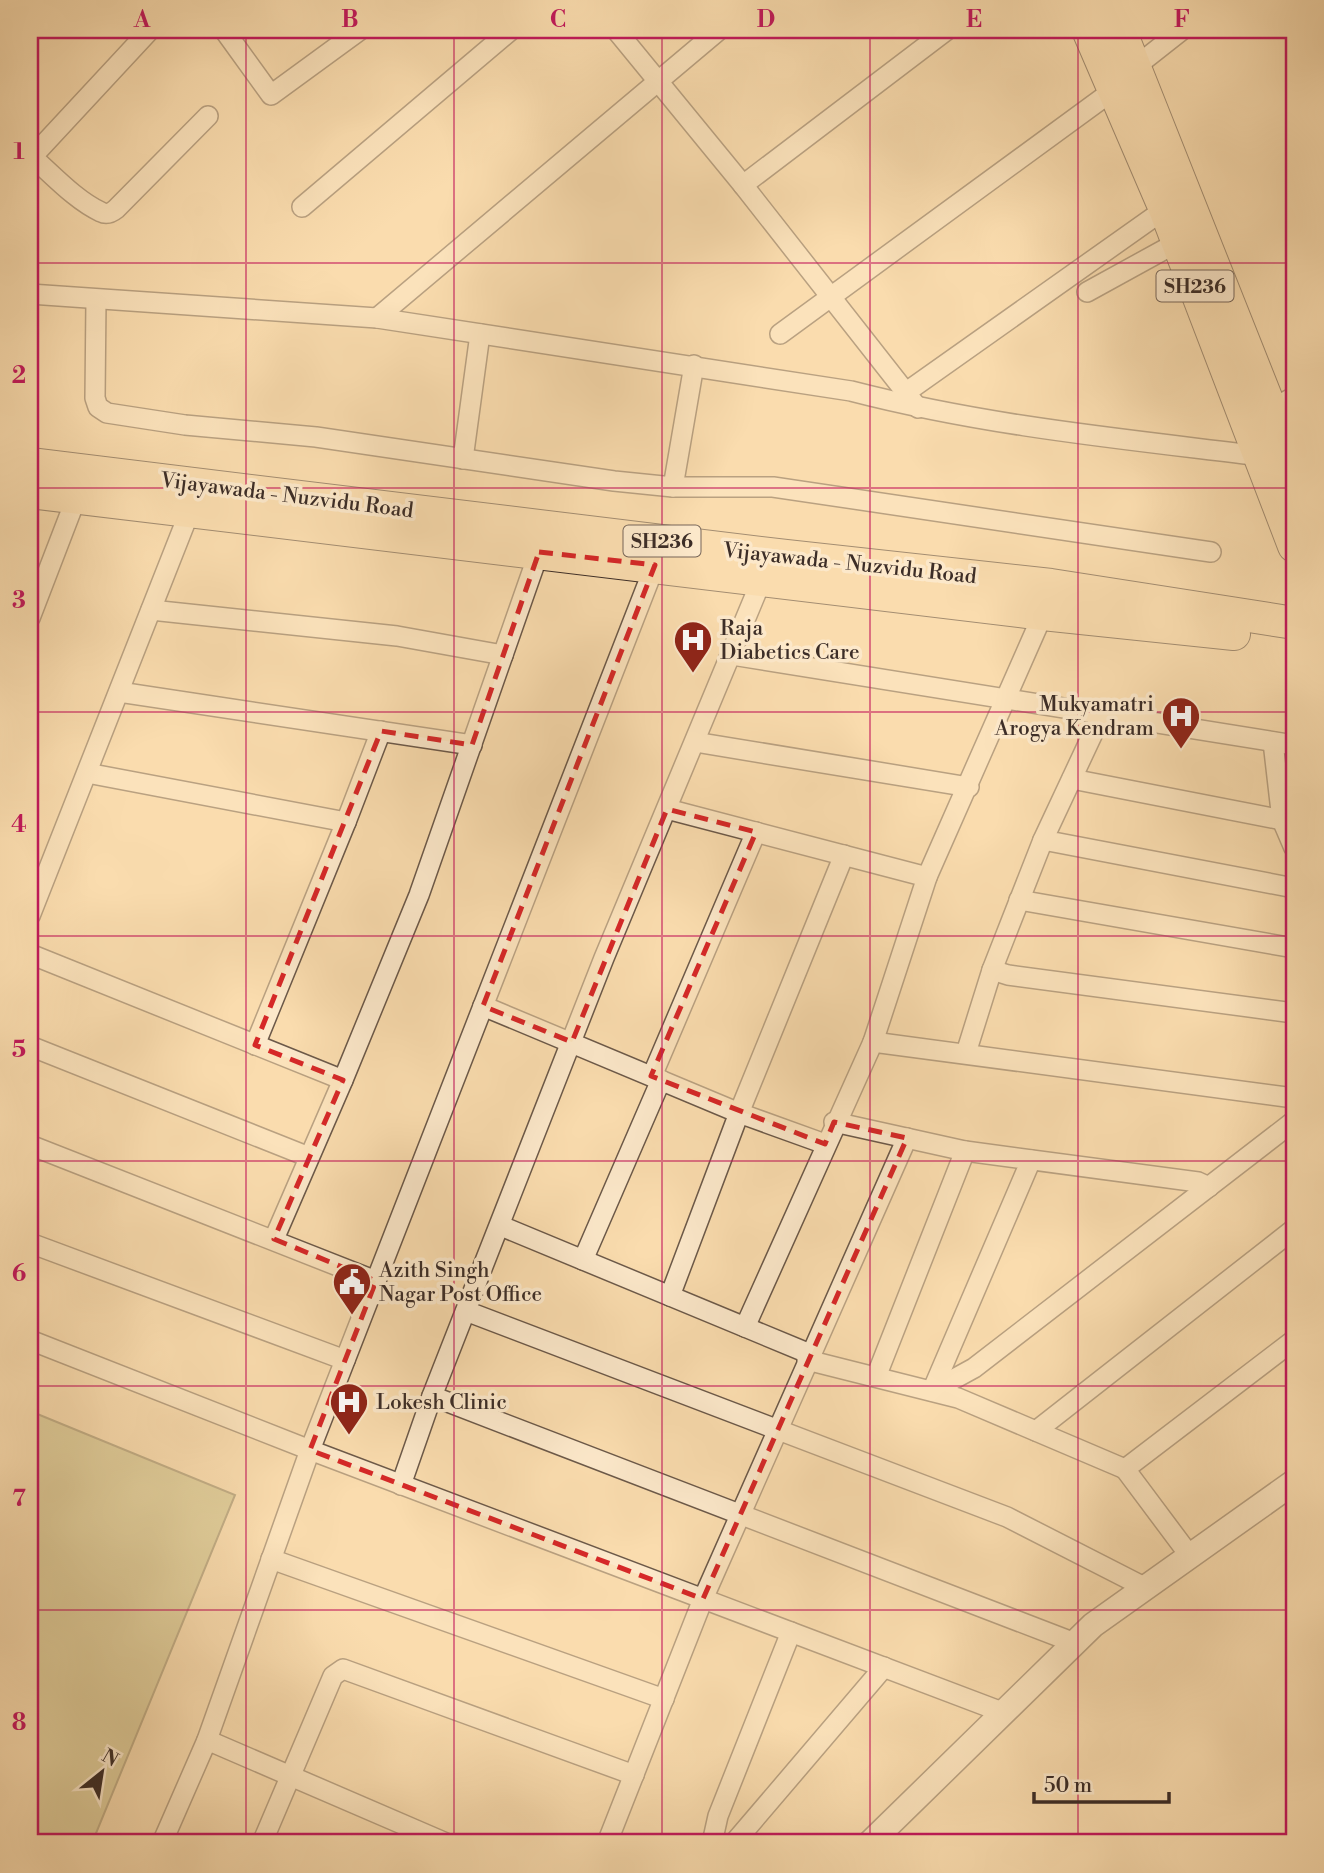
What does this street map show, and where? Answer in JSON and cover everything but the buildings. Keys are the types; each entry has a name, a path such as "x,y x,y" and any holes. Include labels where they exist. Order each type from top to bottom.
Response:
{"main road":[{"name":"SH236","path":"1088,30 1125,78 1271,409 1294,468"},
{"name":"SH236","path":"1120,30 1125,78 1165,209 1178,242 1271,409 1261,456 1294,546"},
{"name":"Vijayawada - Nuzvidu Road","path":"30,464 80,484 539,552 1043,614 1294,640"},
{"name":"Vijayawada - Nuzvidu Road","path":"30,492 80,484"},
{"name":"Vijayawada - Nuzvidu Road","path":"195,499 1051,585 1294,623"}],"street":[{"path":"150,30 31,156 79,197 102,214 108,214 208,116"},
{"path":"223,30 271,95 360,30"},
{"path":"302,207 511,30"},
{"path":"616,30 743,185 912,400"},
{"path":"377,317 719,30"},
{"path":"743,185 947,30"},
{"path":"780,334 829,295 1125,78 1182,30"},
{"path":"912,400 1165,209"},
{"path":"1087,292 1178,242"},
{"path":"30,294 377,317 912,400 1007,425 1261,456"},
{"path":"96,300 95,398 102,411 185,425 316,437 673,488 773,488 1211,552"},
{"path":"463,459 480,334"},
{"path":"673,488 694,365"},
{"path":"30,618 33,598 80,484"},
{"path":"30,916 195,499"},
{"path":"274,1239 419,895 539,552"},
{"path":"162,1843 207,1740 310,1450 656,565"},
{"path":"401,1485 432,1396 572,1042 762,579"},
{"path":"151,610 397,636 503,655"},
{"path":"745,1327 873,1042 926,877 969,787 1004,698 1043,614"},
{"path":"732,655 1294,745"},
{"path":"119,692 472,745"},
{"path":"966,1053 992,970 1043,840 1102,714"},
{"path":"255,1045 381,731"},
{"path":"695,741 969,787"},
{"path":"1273,742 1282,820 1294,848"},
{"path":"87,773 346,822"},
{"path":"1072,779 1282,820"},
{"path":"667,808 926,877"},
{"path":"583,1260 756,832"},
{"path":"1043,840 1294,888"},
{"path":"670,1296 739,1113 844,855"},
{"path":"1020,900 1294,947"},
{"path":"30,954 343,1080"},
{"path":"992,970 1008,975 1294,1013"},
{"path":"483,1006 739,1113 825,1144"},
{"path":"873,1042 1294,1098"},
{"path":"30,1046 309,1157"},
{"path":"932,1391 974,1368 1294,1121"},
{"path":"835,1122 965,1151 1198,1182 1209,1187"},
{"path":"607,1843 703,1599 907,1138"},
{"path":"30,1145 376,1281"},
{"path":"876,1377 965,1151"},
{"path":"932,1391 1031,1160"},
{"path":"501,1226 745,1327 808,1357 958,1398 1125,1469 1190,1556"},
{"path":"1036,1431 1294,1229"},
{"path":"30,1243 345,1360"},
{"path":"466,1311 1007,1517 1146,1588"},
{"path":"30,1340 401,1485 1002,1712"},
{"path":"1125,1469 1294,1340"},
{"path":"432,1396 1075,1643"},
{"path":"870,1843 1093,1625 1294,1482"},
{"path":"271,1559 664,1699"},
{"path":"712,1843 718,1815 791,1632"},
{"path":"734,1843 884,1667"},
{"path":"262,1843 333,1676 344,1669 634,1775"},
{"path":"207,1740 446,1843"}],"highlighted area":[{"path":"539,552 655,565 483,1006 572,1042 667,809 756,832 651,1076 825,1144 834,1122 907,1138 703,1599 310,1450 376,1281 274,1239 343,1080 255,1045 381,731 472,745"}],"shaded area":[{"path":"30,1411 235,1495 92,1843 30,1843"}],"place":[{"name":"Raja Diabetics Care","path":"693,674"},
{"name":"Mukyamatri Arogya Kendram","path":"1181,750"},
{"name":"Azith Singh Nagar Post Office","path":"352,1316"},
{"name":"Lokesh Clinic","path":"349,1436"}]}
